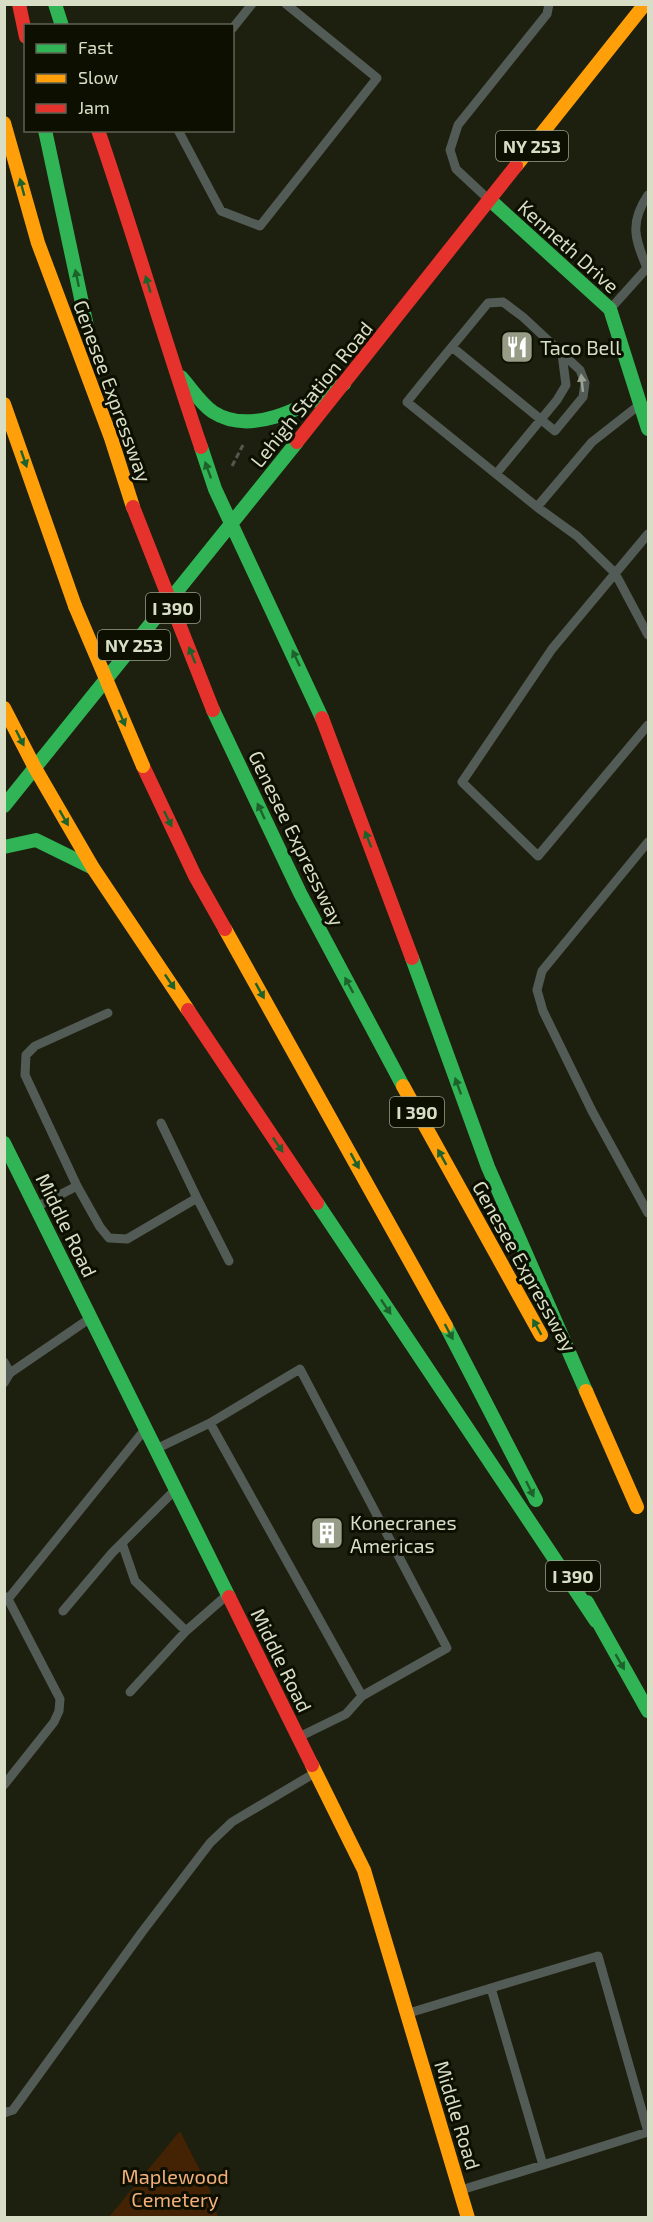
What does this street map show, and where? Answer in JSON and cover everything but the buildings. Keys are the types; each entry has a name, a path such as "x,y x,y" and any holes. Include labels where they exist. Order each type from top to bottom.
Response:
{"main road":[{"path":"19,4 24,28"},
{"path":"55,4 61,24"},
{"name":"Lehigh Station Road","path":"4,806 344,384 645,4"},
{"name":"Genesee Expressway","path":"4,123 38,243 111,438 133,507 213,710 300,893 393,1069 550,1350"},
{"path":"45,132 111,438"},
{"path":"99,132 136,241 174,369 214,489 315,700 488,1167 637,1507"},
{"name":"Kenneth Drive","path":"490,200 610,309 644,404 648,429"},
{"path":"174,369 214,412 236,420 266,420 306,405 344,384"},
{"name":"I 390","path":"4,404 75,606 143,766 195,876 426,1288 504,1436 596,1621 648,1712"},
{"path":"4,708 35,768 93,868 596,1621"},
{"path":"4,847 36,840 93,868"},
{"name":"Middle Road","path":"4,1143 364,1870 468,2217"},
{"name":"Genesee Expressway","path":"567,1382 645,1521"}],"lane":[{"path":"234,26 252,4"},
{"path":"179,132 221,212 260,226 377,78 286,4"},
{"path":"490,200 456,169 450,150 458,125 546,14 549,4"},
{"path":"610,309 648,268 638,245 634,225 648,195"},
{"path":"452,347 555,431 583,397 585,383 580,370 523,317 502,302 488,303 452,347 407,402 537,507 577,536 615,573 648,635"},
{"path":"496,474 558,400 566,385 561,353"},
{"path":"537,507 592,442 644,404"},
{"path":"648,534 552,649 462,783 538,856 648,725"},
{"path":"648,842 542,971 537,990 543,1011 592,1111 648,1214"},
{"path":"108,1013 35,1046 26,1055 25,1075 77,1186 100,1227 109,1238 127,1239 197,1198"},
{"path":"161,1123 229,1261"},
{"path":"36,1207 77,1186"},
{"path":"4,1383 10,1373 91,1318"},
{"path":"4,1362 10,1373"},
{"path":"156,1449 210,1423 300,1369 447,1648 362,1696 346,1714 298,1737"},
{"path":"210,1423 362,1696"},
{"path":"4,1785 54,1722 59,1711 60,1699 6,1598 146,1429"},
{"path":"63,1611 122,1543 176,1490"},
{"path":"122,1543 135,1581 163,1611 186,1631"},
{"path":"130,1692 186,1631 228,1594"},
{"path":"4,2120 210,1843 232,1822 315,1773"},
{"path":"407,2013 598,1956 648,2132 460,2190"},
{"path":"491,1988 543,2165"}],"path":[{"path":"228,470 239,456 246,438"}],"green space":[{"name":"Maplewood Cemetery","path":"180,2131 210,2190 218,2217 109,2217"}],"traffic: fast":[{"path":"55,4 61,24"},
{"path":"45,132 88,331"},
{"path":"490,200 610,309 648,429"},
{"path":"181,377 213,412 229,419 245,421 263,420 297,409 344,384"},
{"path":"4,806 297,442"},
{"path":"201,447 215,489 322,718"},
{"path":"213,710 300,893 403,1086"},
{"path":"4,847 36,840 93,868"},
{"path":"412,958 488,1167 586,1391"},
{"path":"4,1143 229,1597"},
{"path":"317,1203 596,1621"},
{"path":"446,1326 536,1500"},
{"path":"587,1602 648,1711"}],"traffic: slow":[{"path":"516,166 645,4"},
{"path":"4,123 38,243 111,438 133,507"},
{"path":"4,404 75,606"},
{"path":"75,606 143,766"},
{"path":"4,708 35,768 93,868 188,1010"},
{"path":"225,929 446,1326"},
{"path":"403,1086 541,1335"},
{"path":"586,1391 637,1507"},
{"path":"312,1765 364,1870 468,2218"}],"traffic: jam":[{"path":"19,4 24,28"},
{"path":"99,132 201,447"},
{"path":"297,442 516,166"},
{"path":"133,507 213,710"},
{"path":"322,718 412,958"},
{"path":"143,766 195,876 225,929"},
{"path":"188,1010 317,1203"},
{"path":"229,1597 312,1765"}],"place":[{"name":"Taco Bell","path":"517,347"},
{"name":"Konecranes Americas","path":"327,1533"}]}
